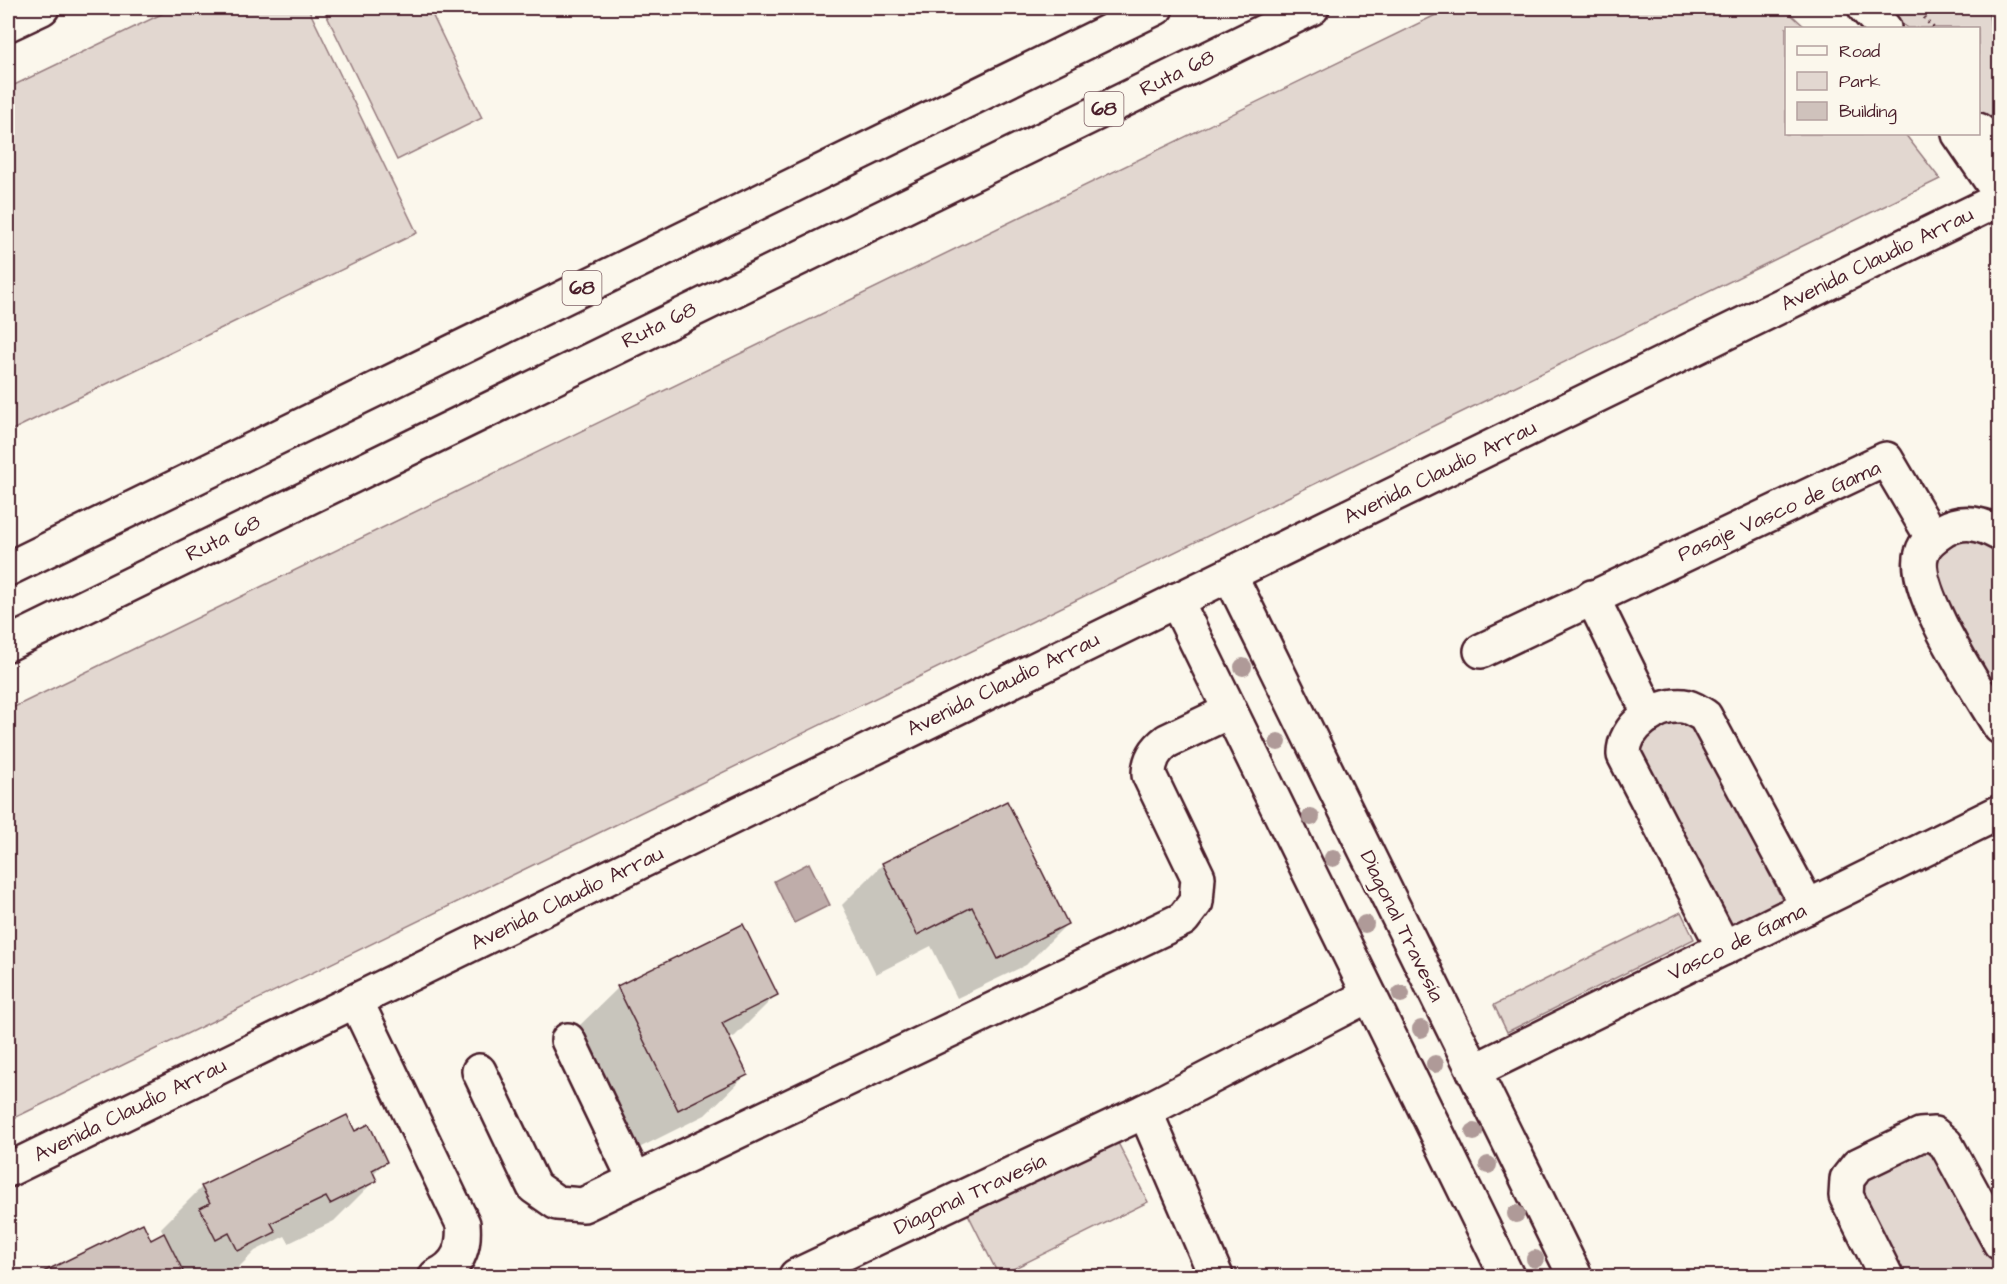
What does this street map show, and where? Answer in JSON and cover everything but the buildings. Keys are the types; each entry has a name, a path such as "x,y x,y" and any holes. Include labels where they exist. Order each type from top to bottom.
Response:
{"main road":[{"path":"8,24 42,8"},
{"name":"68","path":"8,569 1156,8"},
{"name":"Ruta 68","path":"8,644 1312,8"},
{"path":"1864,8 1883,27"},
{"path":"1980,131 2000,146"},
{"path":"1960,135 2000,194"},
{"name":"Avenida Claudio Arrau","path":"8,1170 2000,199"},
{"name":"Pasaje Vasco de Gama","path":"1481,651 1886,459 1932,537"},
{"path":"2000,534 1988,527 1969,522 1953,525 1932,537 1922,552 1920,565 1925,590 1935,614 2000,727"},
{"name":"Diagonal Travesía","path":"1230,574 1575,1276"},
{"path":"1592,597 1650,715"},
{"path":"1176,600 1508,1276"},
{"path":"1724,948 1624,755 1623,742 1629,731 1650,715 1682,706 1694,709 1705,716 1808,907"},
{"path":"479,1071 534,1187 544,1197 557,1203 583,1205 1183,919 1196,902 1198,877 1149,775 1149,765 1158,747 1167,741 1230,711"},
{"name":"Vasco de Gama","path":"1474,1071 2000,812"},
{"name":"Diagonal Travesía","path":"796,1276 1145,1111 1369,995"},
{"path":"356,1000 463,1224 464,1238 456,1262 448,1271 436,1276"},
{"path":"568,1040 635,1180"},
{"path":"1145,1111 1216,1276"},
{"path":"1886,1276 1846,1196 1847,1179 1858,1165 1920,1135 1934,1134 1946,1144 2000,1244"}],"path":[{"path":"1917,8 1932,27"}],"green space":[{"path":"174,8 308,8 417,233 8,432 8,88"},
{"path":"323,8 429,8 482,118 397,160"},
{"path":"1450,8 1784,8 1805,27 1785,27 1785,135 1906,135 1940,179 8,1121 8,710"},
{"path":"1884,8 1988,8 1999,68 1999,137 1980,114 1980,27 1906,27"},
{"path":"1955,532 1999,542 1999,709 1943,612 1933,551"},
{"path":"1669,722 1682,722 1694,727 1784,903 1728,932 1638,755 1649,735"},
{"path":"1681,912 1694,939 1507,1032 1494,1005"},
{"path":"1115,1137 1148,1202 999,1276 967,1212"},
{"path":"1924,1140 1941,1148 1999,1261 1999,1276 1892,1276 1852,1193 1857,1173"}],"shaded area":[{"path":"809,863 830,905 794,923 774,881"}]}
